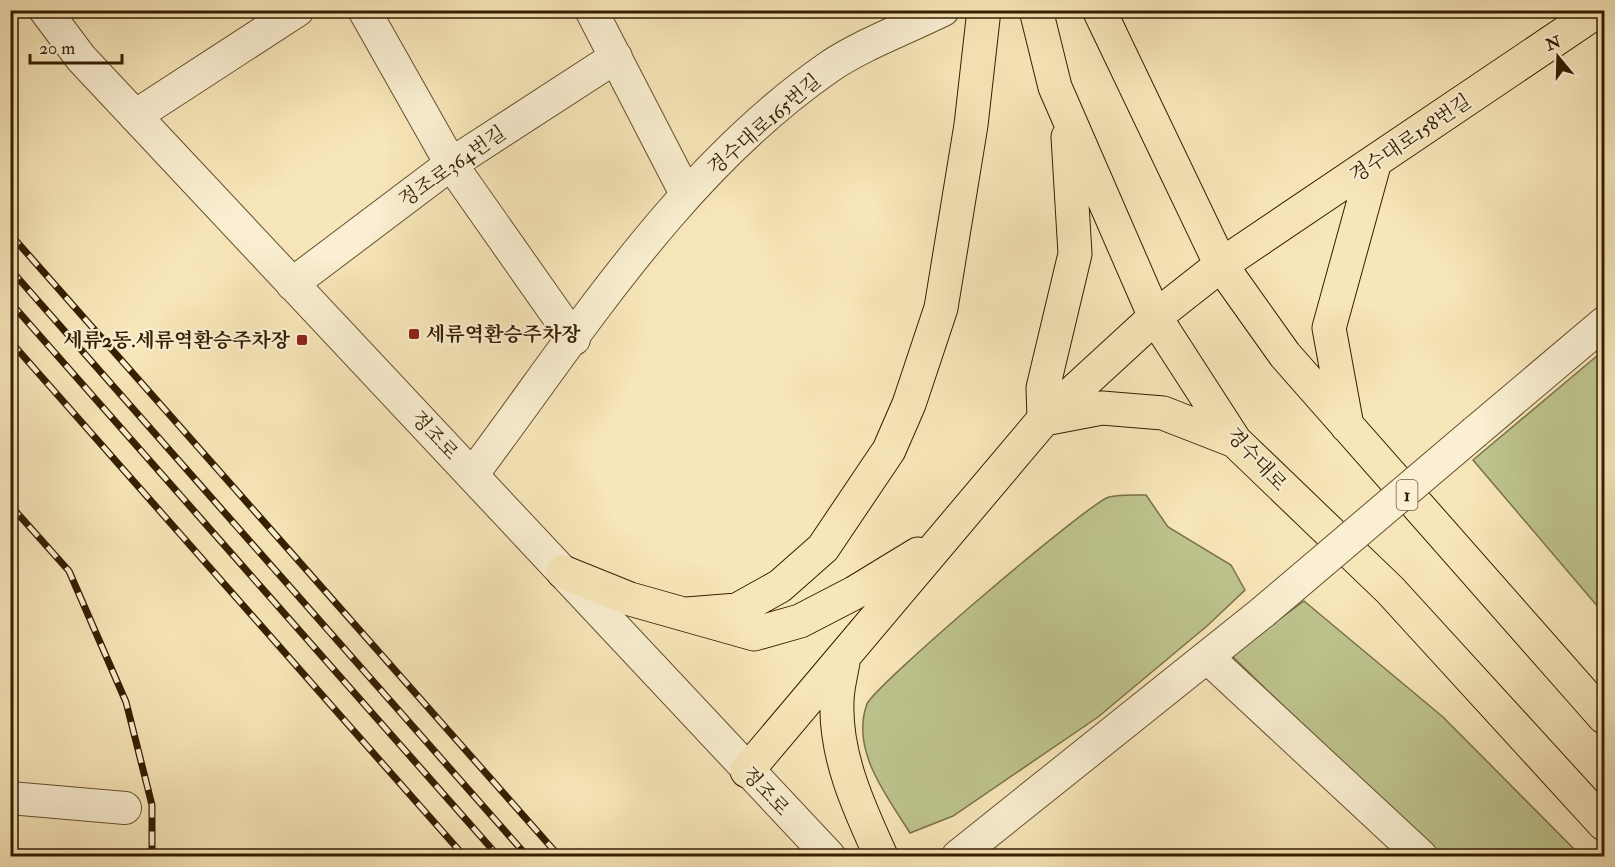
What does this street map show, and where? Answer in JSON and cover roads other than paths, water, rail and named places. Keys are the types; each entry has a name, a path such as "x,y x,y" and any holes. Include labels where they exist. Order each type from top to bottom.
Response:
{"main road":[{"path":"687,614 737,610 780,586 823,548 889,450 909,404 941,308 971,125 984,10"},
{"name":"경수대로","path":"1036,10 1055,87 1155,317 1235,441 1390,590 1605,824"},
{"name":"1","path":"1099,10 1221,265 1285,355 1605,717"},
{"name":"경수대로158번길","path":"747,771 1044,419 1155,317 1221,265 1599,10"},
{"path":"1067,116 1075,254 1043,388 1044,419 1102,408 1163,413 1235,441"},
{"path":"1347,426 1329,328 1375,161"},
{"path":"563,572 630,599 754,634 800,621 939,543"},
{"path":"844,656 837,702 840,746 855,795 881,856"}],"street":[{"name":"정조로","path":"45,10 81,58 829,856"},
{"path":"135,116 298,10"},
{"path":"364,10 451,164 574,339"},
{"name":"경수대로165번길","path":"472,475 686,194 786,99 831,66 943,10"},
{"path":"602,15 616,57 686,194"},
{"name":"정조로364번길","path":"292,284 451,164 616,57"},
{"path":"965,851 1263,612 1605,323"},
{"path":"1207,657 1421,856"},
{"path":"10,798 125,808"}],"railway":[{"path":"10,234 559,856"},
{"path":"10,269 527,856"},
{"path":"10,302 498,856"},
{"path":"10,341 464,856"},
{"path":"10,505 69,571 126,702 152,805 152,856"}],"place":[{"name":"세류역환승주차장","path":"414,334"},
{"name":"세류2동.세류역환승주차장","path":"302,340"}]}
